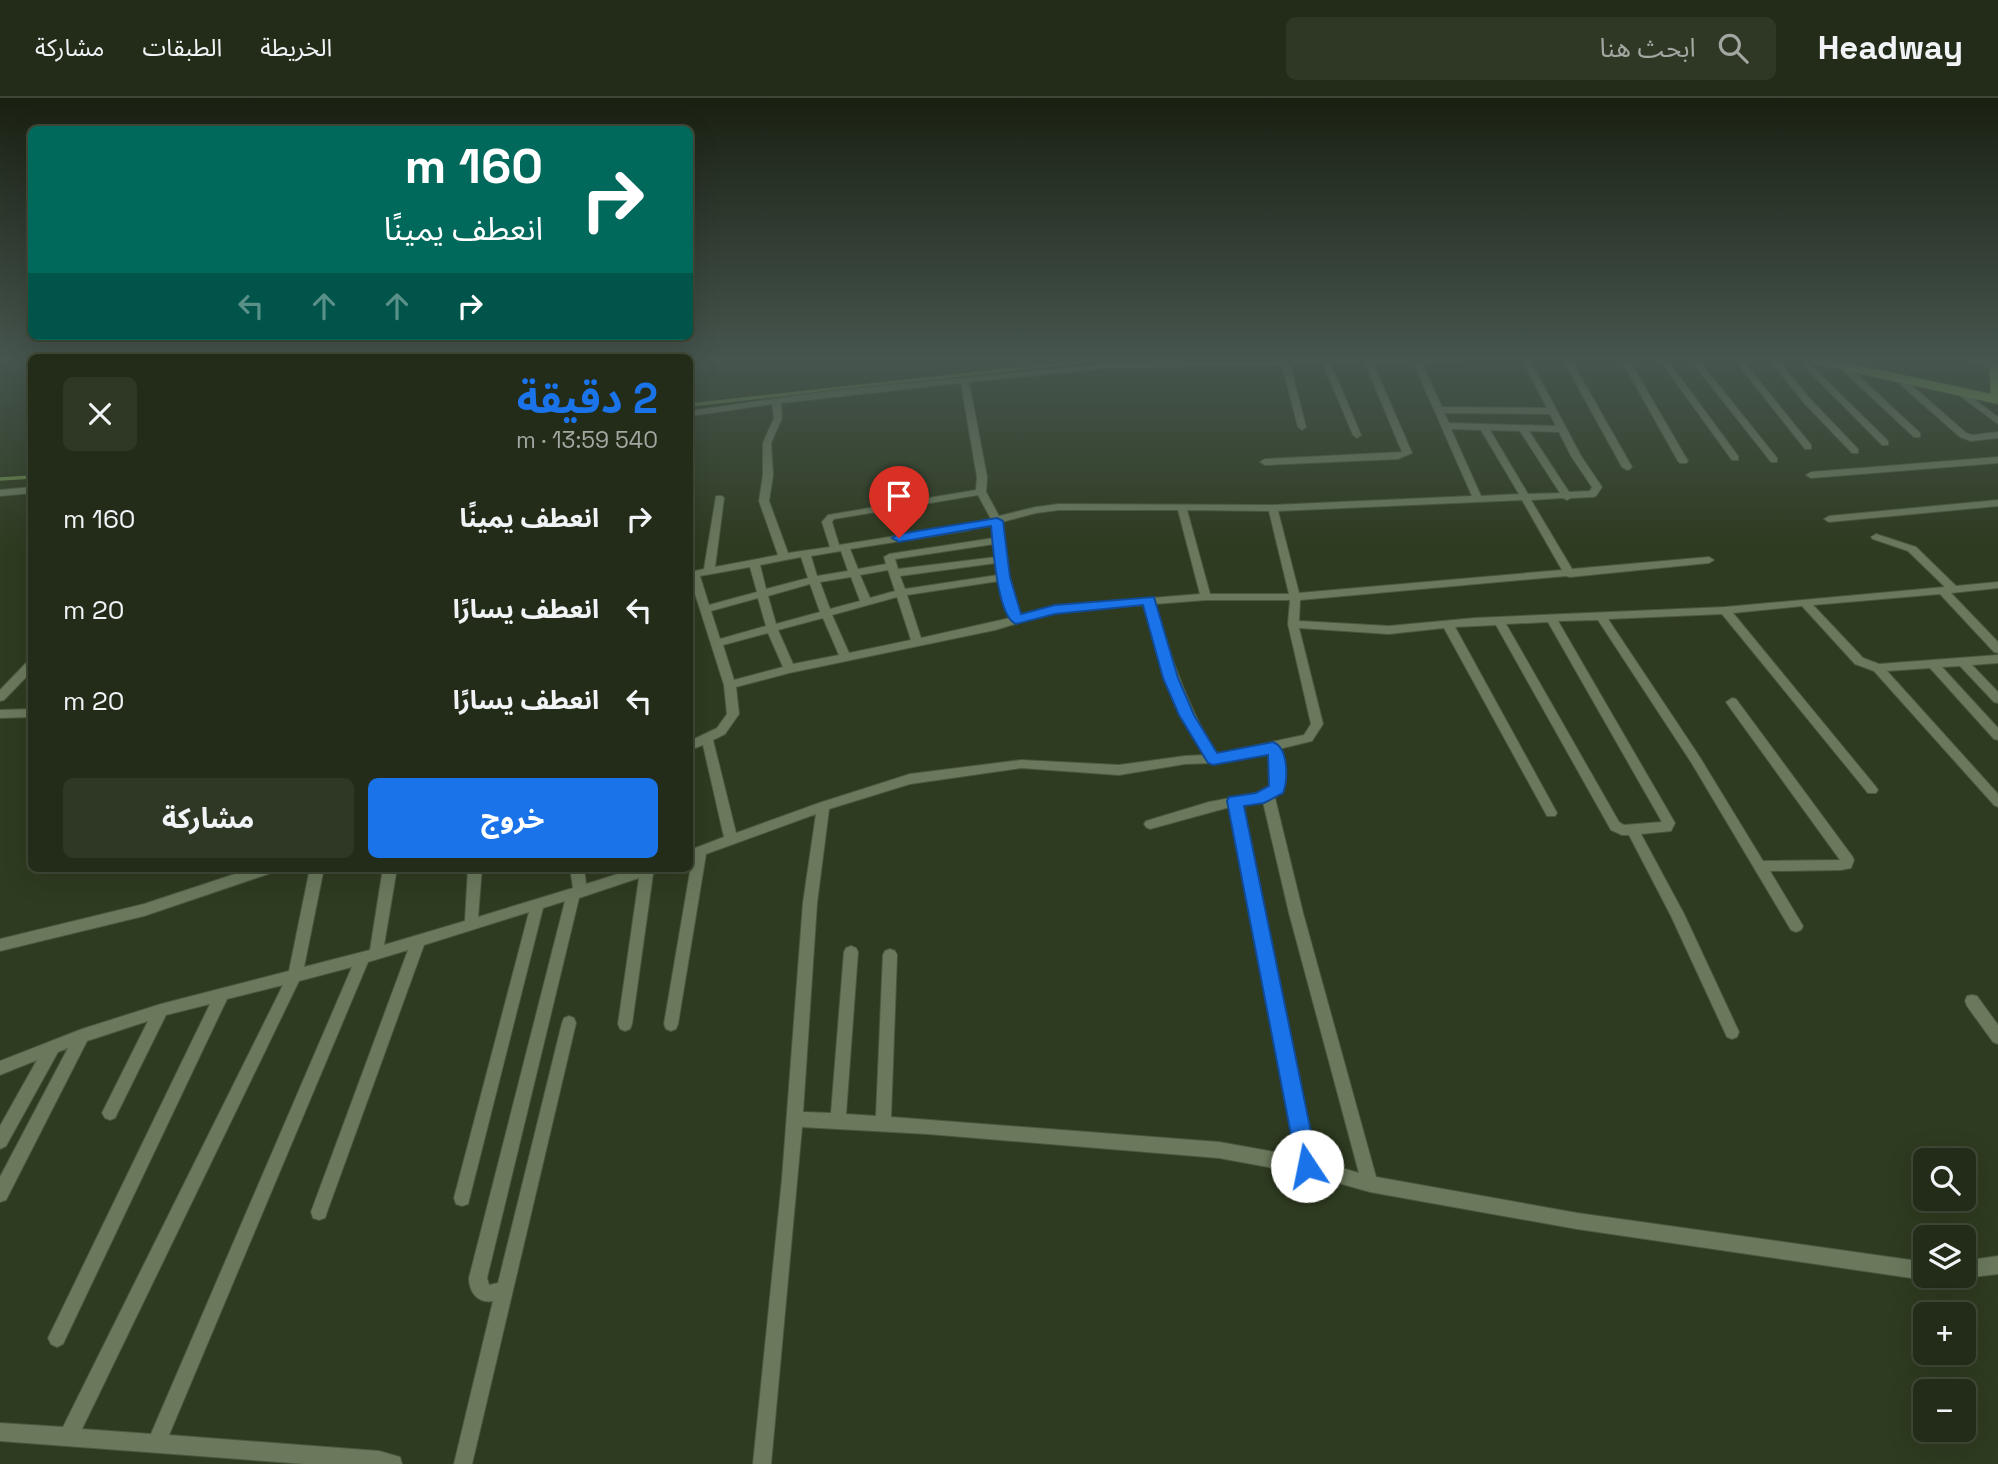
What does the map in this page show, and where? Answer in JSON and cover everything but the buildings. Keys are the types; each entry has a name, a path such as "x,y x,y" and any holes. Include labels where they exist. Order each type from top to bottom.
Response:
{"street":[{"path":"776,422 767,443 768,475 764,501 785,557"},
{"path":"972,422 982,477 981,492 997,521 1003,577 1016,620"},
{"path":"1300,422 1302,428"},
{"path":"1352,422 1357,435"},
{"path":"1265,462 1398,456 1407,453 1394,422"},
{"path":"1443,422 1476,498"},
{"path":"693,575 997,521 1036,510 1059,507 1273,508 1593,494 1597,487 1576,456 1558,422"},
{"path":"1602,422 1627,467"},
{"path":"1661,422 1683,461"},
{"path":"1709,422 1735,458"},
{"path":"1744,422 1774,460"},
{"path":"1788,422 1808,447"},
{"path":"1827,422 1855,451"},
{"path":"1864,422 1885,443"},
{"path":"1903,422 1917,435"},
{"path":"1948,422 1963,435 1971,438 1998,435"},
{"path":"1445,426 1562,429"},
{"path":"1483,426 1570,574"},
{"path":"1523,428 1567,497"},
{"path":"1811,475 1998,460"},
{"path":"0,493 28,490"},
{"path":"866,602 827,522 831,517 981,492"},
{"path":"709,572 719,498"},
{"path":"1829,519 1998,503"},
{"path":"695,853 822,806 910,779 997,766 1044,765 1119,770 1185,760 1213,759 1302,742 1314,733 1317,724 1293,624 1295,597 1273,508"},
{"path":"1182,509 1206,597"},
{"path":"1876,537 1912,549 1998,649"},
{"path":"705,609 814,580 1000,540"},
{"path":"883,541 917,643"},
{"path":"804,554 846,658"},
{"path":"892,565 1002,559"},
{"path":"730,685 789,669 917,643 1055,609 1206,597 1295,597 1709,560"},
{"path":"754,563 772,629 789,669"},
{"path":"718,643 901,593 1003,577"},
{"path":"693,578 718,643 730,685 732,719 721,731 693,745"},
{"path":"1293,624 1375,631 1499,621 1725,610 1998,585"},
{"path":"1149,600 1170,678 1187,715 1213,759"},
{"path":"1805,603 1859,661 1878,668 1934,666 1998,659"},
{"path":"1725,610 1872,790"},
{"path":"1601,616 1695,759 1796,926"},
{"path":"1499,621 1615,826 1622,830 1667,827 1669,823 1551,618"},
{"path":"1448,625 1551,813"},
{"path":"1963,662 1998,699"},
{"path":"1934,666 1998,736"},
{"path":"0,697 28,668"},
{"path":"1878,668 1998,802"},
{"path":"1732,702 1847,860 1846,864 1841,865 1761,866"},
{"path":"0,714 28,713"},
{"path":"707,739 731,838"},
{"path":"1150,824 1274,792 1279,784 1278,760 1273,748"},
{"path":"1268,795 1296,913 1370,1184"},
{"path":"1235,801 1307,1166"},
{"path":"762,1464 810,903 822,806"},
{"path":"1633,830 1677,914 1732,1032"},
{"path":"0,945 144,910 257,872"},
{"path":"68,1437 295,975 316,872"},
{"path":"156,1444 370,956 389,872"},
{"path":"471,926 475,872"},
{"path":"505,1290 486,1294 478,1286 478,1278 576,894 577,872"},
{"path":"625,1024 650,872"},
{"path":"671,1024 692,872"},
{"path":"1,1069 82,1036 161,1010 418,942 576,894 617,874"},
{"path":"461,1198 537,906"},
{"path":"319,1212 418,942"},
{"path":"838,1121 851,952"},
{"path":"883,1123 890,956"},
{"path":"58,1338 221,996"},
{"path":"1972,1001 1998,1037"},
{"path":"110,1113 161,1010"},
{"path":"463,1464 569,1023"},
{"path":"0,1194 82,1036"},
{"path":"0,1141 54,1047"},
{"path":"793,1119 1169,1144 1252,1155 1307,1166 1370,1184 1653,1233 1913,1269"},
{"path":"1976,1268 1998,1265"},
{"path":"0,1432 252,1449 379,1460 393,1464"}],"waterway":[{"path":"0,479 28,477"}],"route":[{"path":"899,538 997,521 1003,577 1016,620 1055,609 1149,600 1170,678 1180,702 1213,759 1273,748 1278,760 1277,789 1258,799 1235,801 1307,1166"}]}
